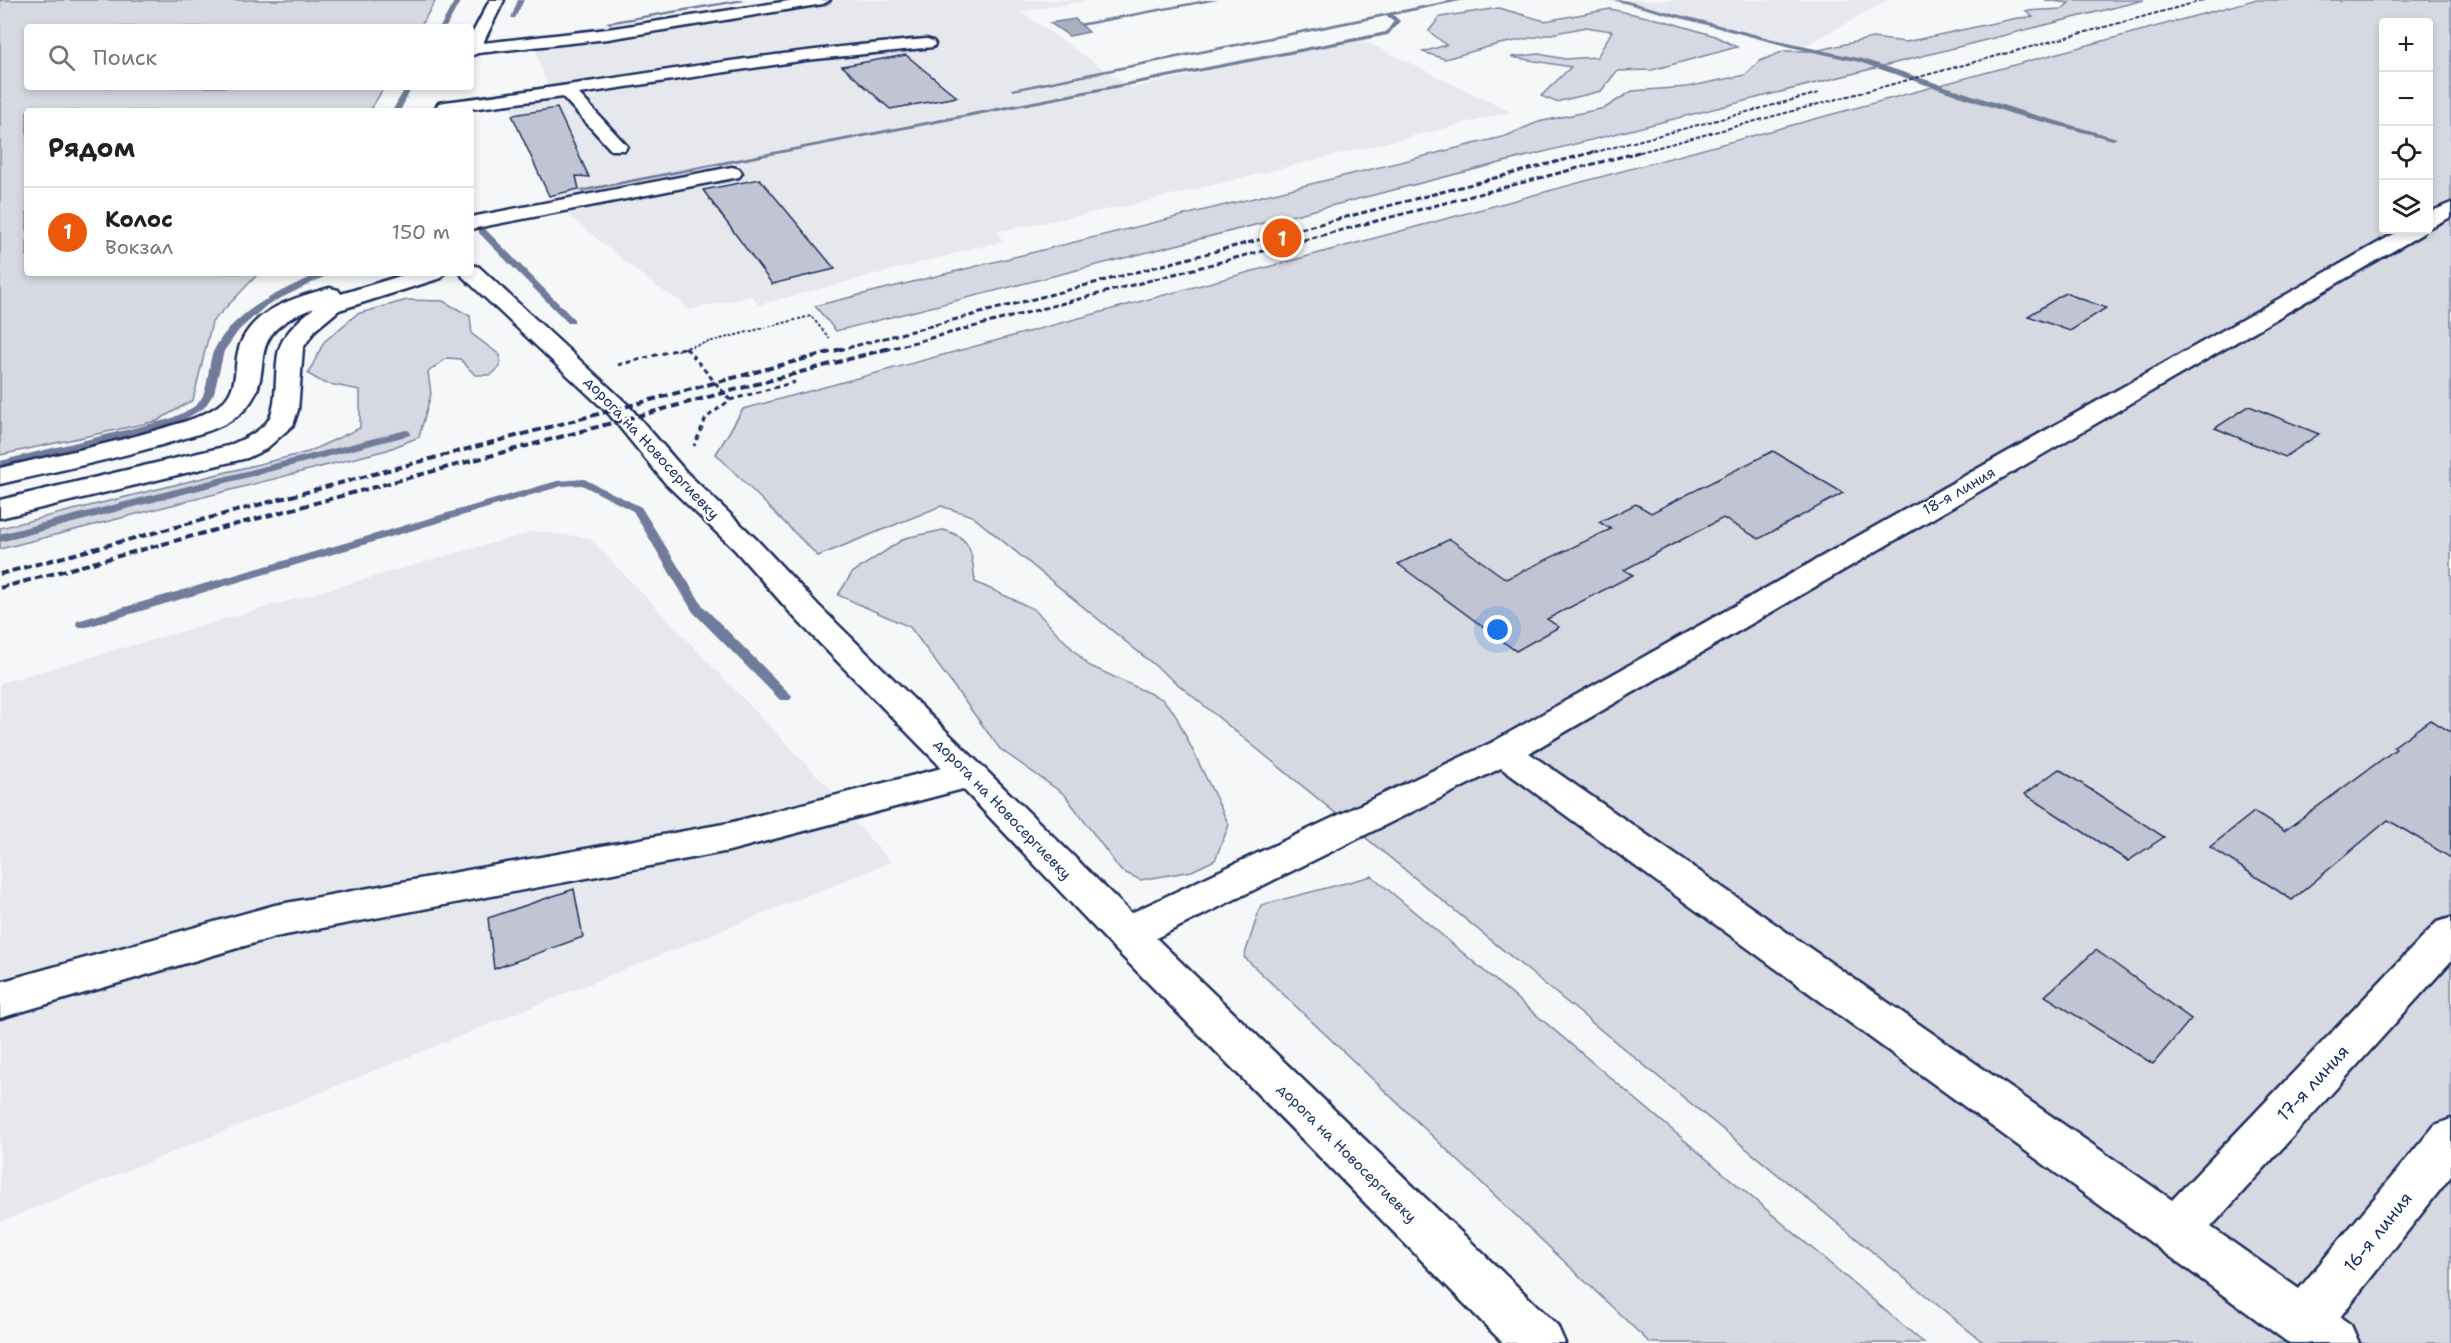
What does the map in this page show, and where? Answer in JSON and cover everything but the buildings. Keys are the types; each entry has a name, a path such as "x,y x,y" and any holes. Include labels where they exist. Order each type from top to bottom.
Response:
{"street":[{"path":"474,46 497,0"},
{"path":"474,50 608,34 822,0"},
{"path":"451,108 813,53 927,44"},
{"path":"444,108 453,90"},
{"path":"567,91 618,146"},
{"path":"474,222 732,173"},
{"path":"2433,219 2451,209"},
{"name":"18-я линия","path":"1126,934 1503,752 2408,234"},
{"name":"дорога на Новосергиевку","path":"474,275 618,409 676,478 745,544 807,612 1126,934 1539,1343"},
{"path":"0,476 134,445 213,419 231,408 244,393 254,341 270,322 301,304 359,286 423,276"},
{"path":"0,509 237,452 257,443 280,425 285,410 291,348 307,325 331,305 423,276"},
{"path":"1503,752 2319,1333"},
{"path":"0,1000 275,921 729,837 970,774"},
{"name":"17-я линия","path":"2176,1232 2451,934"},
{"name":"16-я линия","path":"2319,1333 2451,1140"}],"path":[{"path":"583,375 811,316 829,338"},
{"path":"685,347 730,400"},
{"path":"676,478 697,463 693,450 703,419 714,409 730,400 795,382"}],"shaded area":[{"path":"0,0 436,0 422,24 24,24 24,90 382,90 372,108 24,108 24,276 256,276 212,322 193,400 157,421 0,455"},
{"path":"775,0 1093,0 1020,12 1132,88 1358,38 1511,112 1136,204 996,232 1003,241 758,305 753,296 688,310 679,300 655,286 557,206 549,196 504,94 548,88 531,36"},
{"path":"1606,0 1889,0 1799,49"},
{"path":"2045,0 2144,0 836,331 815,306 1506,136 1538,122 1605,108 1632,91 1687,87 1745,75 1760,61 1784,51 1815,51 1872,38 1906,42 2017,18 2033,17 2026,11 2062,9 2069,3"},
{"path":"2254,0 2451,0 2451,1343 1984,1343 972,516 941,506 818,556 716,454 743,409"},
{"path":"1499,8 1545,21 1610,9 1665,21 1715,36 1737,47 1652,70 1617,71 1601,91 1556,102 1541,96 1571,67 1511,57 1539,54 1565,59 1597,57 1612,31 1586,27 1495,45 1445,59 1423,52 1446,45 1429,31 1440,17"},
{"path":"407,300 443,301 470,316 472,334 500,355 500,367 491,375 475,375 460,359 447,358 428,372 431,394 419,437 387,450 0,549 0,528 308,452 360,428 360,390 324,383 308,374 324,342 357,314"},
{"path":"943,530 953,533 966,542 971,556 975,582 1034,609 1088,665 1162,699 1174,712 1229,825 1215,860 1192,871 1141,880 1121,871 1065,795 1000,749 910,627 838,595 852,573 905,538"},
{"path":"535,531 589,538 829,788 859,827 891,862 0,1222 0,683"},
{"path":"1372,876 1924,1343 1650,1343 1244,957 1261,905"}],"water":[{"path":"1075,19 1089,32 1069,36 1050,23"}],"waterway":[{"path":"445,24 458,0"},
{"path":"513,17 521,0"},
{"path":"609,22 748,0"},
{"path":"1081,24 1215,0"},
{"path":"1388,14 1462,0"},
{"path":"1616,0 1792,46 1861,60 2015,112 2113,138"},
{"path":"582,190 1388,33 1397,21 1388,14"},
{"path":"1014,89 1388,14"},
{"path":"398,108 407,90"},
{"path":"482,231 571,321"},
{"path":"0,464 174,421 199,408 209,393 219,351 236,328 264,303 321,276"},
{"path":"0,538 406,433"},
{"path":"82,624 561,483 584,482 637,509 698,609 785,697"}],"railway":[{"path":"1633,154 2205,0"},
{"path":"1588,154 1819,93"},
{"path":"839,350 1594,152"},
{"path":"885,350 1639,152"},
{"path":"0,574 845,348"},
{"path":"0,588 890,348"}],"place":[{"name":"Колос","path":"1282,238"}]}
